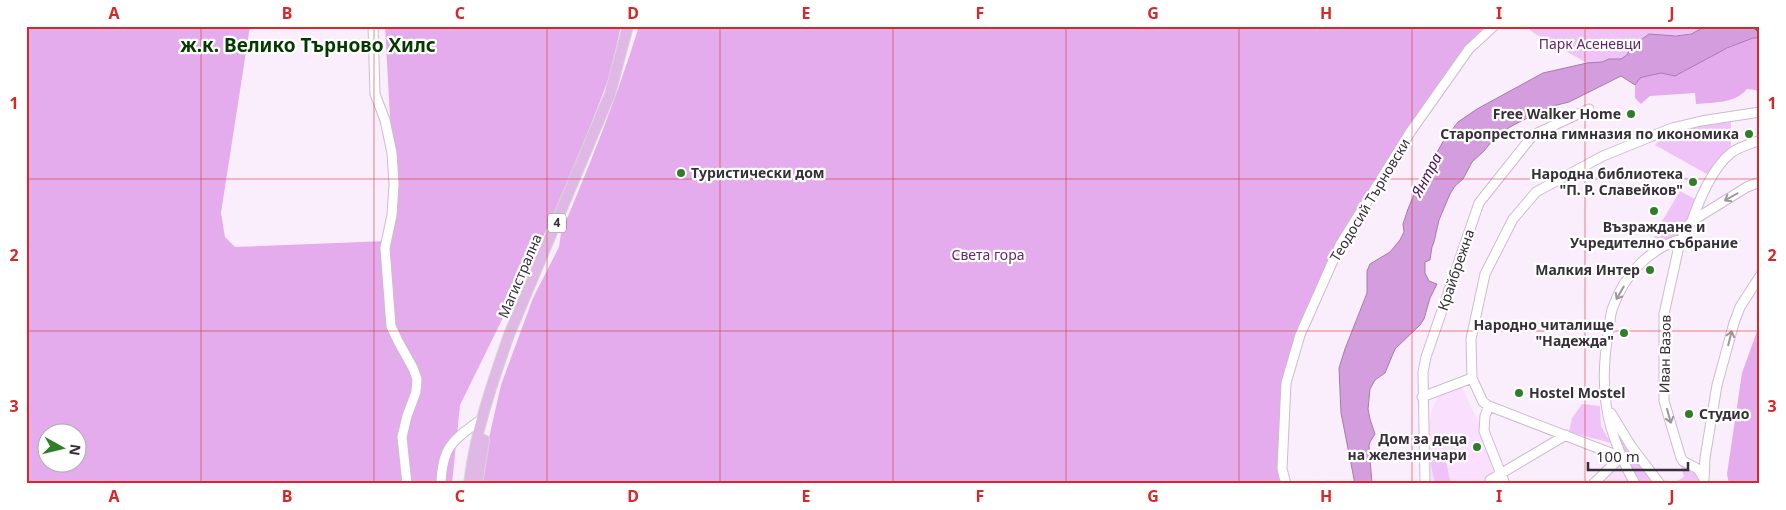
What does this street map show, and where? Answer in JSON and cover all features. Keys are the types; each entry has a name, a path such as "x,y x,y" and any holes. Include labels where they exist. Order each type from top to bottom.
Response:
{"main road":[{"name":"Магистрална","path":"470,484 482,419 509,335 610,94 628,26"},
{"name":"Магистрална","path":"477,484 486,431 503,370 614,95 632,26"}],"street":[{"path":"372,26 375,94 385,120 392,152 394,184 392,215 386,248 391,326 417,379 416,392 402,437 407,484"},
{"name":"Теодосий Търновски","path":"1286,484 1282,469 1286,383 1300,335 1340,245 1416,123 1469,49 1494,26"},
{"name":"Крайбрежна","path":"1425,484 1423,372 1426,357 1479,203 1533,135 1589,109"},
{"path":"1621,456 1489,406 1483,402 1472,378 1471,339 1485,274 1513,219 1536,192 1603,156 1672,128 1701,121 1760,112"},
{"path":"1692,221 1700,196 1731,152 1760,140"},
{"path":"1692,221 1747,187 1760,182"},
{"name":"Иван Вазов","path":"1692,221 1680,243 1664,314 1664,401 1681,458 1698,469 1704,481"},
{"path":"1635,484 1621,456 1610,426 1607,406 1604,356 1612,309 1617,296 1644,259 1658,249 1680,243"},
{"path":"1704,481 1705,458 1717,385 1740,307 1760,276"},
{"path":"1422,397 1472,378"},
{"path":"1489,406 1485,416 1484,430 1505,484"},
{"path":"1607,406 1631,446 1660,484"},
{"path":"441,484 441,466 444,454 460,435 482,419"},
{"path":"1490,480 1566,436"},
{"path":"1593,484 1621,456"},
{"path":"1692,464 1700,462 1705,458"}],"shaded area":[{"path":"1460,383 1481,427 1497,473 1479,484 1430,484 1427,436 1432,409 1441,390"},
{"path":"1621,457 1635,484 1593,484"}],"green space":[{"path":"26,26 250,26 221,213 225,237 235,247 387,241 392,153 385,26 621,26 610,75 566,190 460,405 452,484 26,484"},
{"name":"Света гора","path":"639,26 1494,26 1469,49 1340,245 1286,383 1286,484 482,484 486,451 501,385 533,298 559,247 561,233 603,130"},
{"name":"Парк Асеневци","path":"1527,26 1707,26 1686,34 1649,34 1621,60 1609,59 1602,62 1587,63 1532,32"},
{"path":"1753,38 1760,38 1760,98 1756,90 1747,89 1730,100 1709,103 1696,104 1695,93 1650,96 1641,104 1635,98 1635,85 1640,78 1661,73 1684,72 1716,53"},
{"path":"1731,116 1731,152 1712,177 1655,145 1672,128"},
{"path":"1680,191 1699,201 1681,239 1658,249 1652,241 1655,233"},
{"path":"1760,323 1760,484 1729,484 1727,474 1742,373"},
{"path":"1582,404 1600,406 1601,426 1611,443 1569,432 1572,418"},
{"path":"1607,406 1660,484 1635,484"},
{"path":"1444,453 1451,484 1435,484 1429,456"},
{"path":"1678,458 1704,479 1704,484 1672,484 1684,477"}],"water":[{"name":"Янтра","path":"1707,26 1760,26 1760,38 1753,38 1727,48 1675,76 1661,73 1643,77 1635,85 1621,76 1569,102 1553,106 1548,111 1533,115 1508,128 1503,134 1496,136 1472,162 1463,179 1450,194 1439,220 1430,260 1425,262 1425,273 1429,281 1437,284 1430,298 1424,319 1395,349 1385,373 1375,380 1370,389 1368,409 1375,434 1369,446 1372,484 1355,484 1341,413 1339,368 1367,293 1367,271 1370,264 1390,252 1400,240 1404,232 1403,224 1418,185 1444,140 1458,122 1477,109 1543,73 1609,59 1621,59 1627,55 1634,45 1649,34 1676,36 1691,34"}],"railway":[{"path":"1753,26 1760,33"}],"place":[{"name":"Free Walker Home","path":"1631,114"},
{"name":"Старопрестолна гимназия по икономика","path":"1749,134"},
{"name":"Туристически дом","path":"681,173"},
{"name":"Народна библиотека \"П. Р. Славейков\"","path":"1693,182"},
{"name":"Възраждане и Учредително събрание","path":"1654,211"},
{"name":"Малкия Интер","path":"1650,270"},
{"name":"Народно читалище \"Надежда\"","path":"1624,333"},
{"name":"Hostel Mostel","path":"1519,393"},
{"name":"Студио","path":"1689,414"},
{"name":"Дом за деца на железничари","path":"1477,447"}],"district":[{"name":"ж.к. Велико Търново Хилс","path":"308,45"}]}
